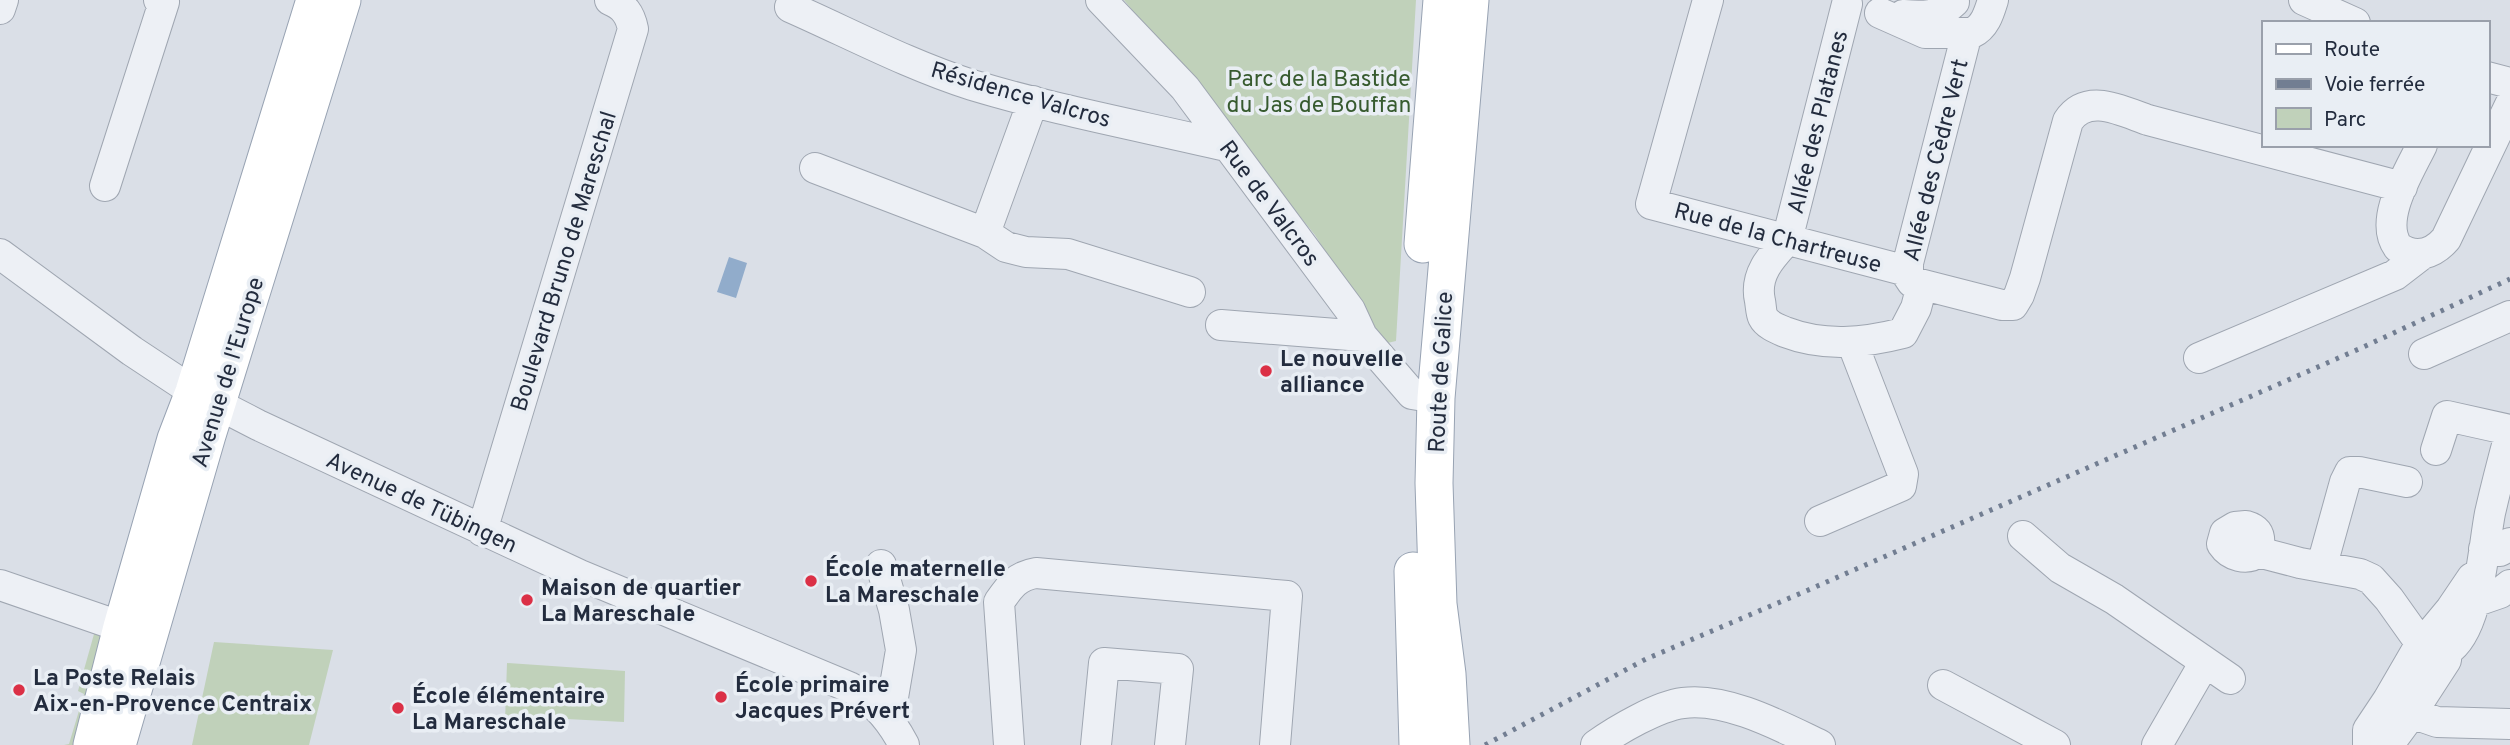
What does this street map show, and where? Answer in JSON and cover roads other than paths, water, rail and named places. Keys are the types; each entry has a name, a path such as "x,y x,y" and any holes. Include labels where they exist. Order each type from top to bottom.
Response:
{"main road":[{"name":"Avenue de l'Europe","path":"117,745 205,398 315,0"},
{"name":"Avenue de l'Europe","path":"92,745 122,627 176,439 205,398 342,0"},
{"name":"Route de Galice","path":"1425,745 1413,568 1424,396 1442,0"},
{"name":"Route de Galice","path":"1424,396 1470,0"}],"street":[{"path":"0,9 3,0"},
{"path":"105,186 164,2 159,0"},
{"name":"Boulevard Bruno de Mareschal","path":"482,531 633,29 631,17 624,8 610,0"},
{"name":"Résidence Valcros","path":"793,0 790,7 970,84 1226,146"},
{"name":"Rue de Valcros","path":"1101,0 1185,88 1350,310 1362,336 1424,396"},
{"name":"Rue de la Chartreuse","path":"1708,0 1651,204 1787,240 1915,280"},
{"path":"1839,2 1880,13 1925,33 1934,34 1977,31 1982,26 1993,0"},
{"path":"2304,0 2351,21"},
{"path":"1954,1 1953,18 1963,32"},
{"path":"1880,13 1932,16 1942,12 1954,1"},
{"name":"Allée des Platanes","path":"1787,240 1839,2"},
{"name":"Allée des Cèdre Vert","path":"1852,342 1903,333 1916,307 1915,280 1963,32"},
{"path":"2489,78 2510,83"},
{"path":"985,233 1033,101"},
{"path":"1915,280 2003,305 2013,305 2020,295 2068,121 2073,113 2091,105 2112,107 2148,120 2402,187"},
{"path":"2199,358 2395,275 2421,255 2433,251 2446,239 2510,105"},
{"path":"2421,147 2402,187 2391,220 2391,235 2402,251 2421,255"},
{"path":"815,168 985,233 1006,247 1026,252 1069,254 1190,292"},
{"path":"1787,240 1765,265 1758,294 1763,318 1774,328 1806,340 1852,342 1903,474 1901,486 1820,521"},
{"name":"Avenue de Tübingen","path":"0,254 132,351 205,398 580,575 849,687 873,703 897,733"},
{"path":"2424,354 2510,316"},
{"path":"1220,325 1362,336"},
{"path":"2431,645 2459,641 2474,602 2492,553 2492,504 2510,432 2447,416 2436,450"},
{"path":"2322,565 2350,472 2407,482"},
{"path":"2023,536 2060,568 2114,599 2230,679"},
{"path":"2259,552 2360,574 2371,579 2431,645 2446,660 2409,725 2392,740 2371,744 2368,730 2431,645 2492,553"},
{"path":"881,565 894,610 901,650 897,733"},
{"path":"1009,745 999,602 1011,583 1023,575 1036,573 1287,596 1275,745"},
{"path":"0,585 122,627"},
{"path":"2474,602 2500,593 2510,585"},
{"path":"2157,745 2204,662"},
{"path":"1096,745 1104,663 1178,669 1170,745"},
{"path":"1943,685 2055,745"},
{"path":"1597,745 1654,713 1685,702 1734,709 1820,745"},
{"path":"2409,725 2437,722 2477,735 2510,724"}],"water":[{"path":"729,257 747,263 736,298 717,292"}],"railway":[{"path":"1485,745 1646,659 2359,349 2510,279"}],"place":[{"name":"Le nouvelle alliance","path":"1266,371"},
{"name":"École maternelle La Mareschale","path":"811,581"},
{"name":"Maison de quartier La Mareschale","path":"527,600"},
{"name":"La Poste Relais Aix-en-Provence Centraix","path":"19,690"},
{"name":"École primaire Jacques Prévert","path":"721,697"},
{"name":"École élémentaire La Mareschale","path":"398,708"}],"park label":[{"name":"Parc de la Bastide du Jas de Bouffan","path":"1319,91"}]}
